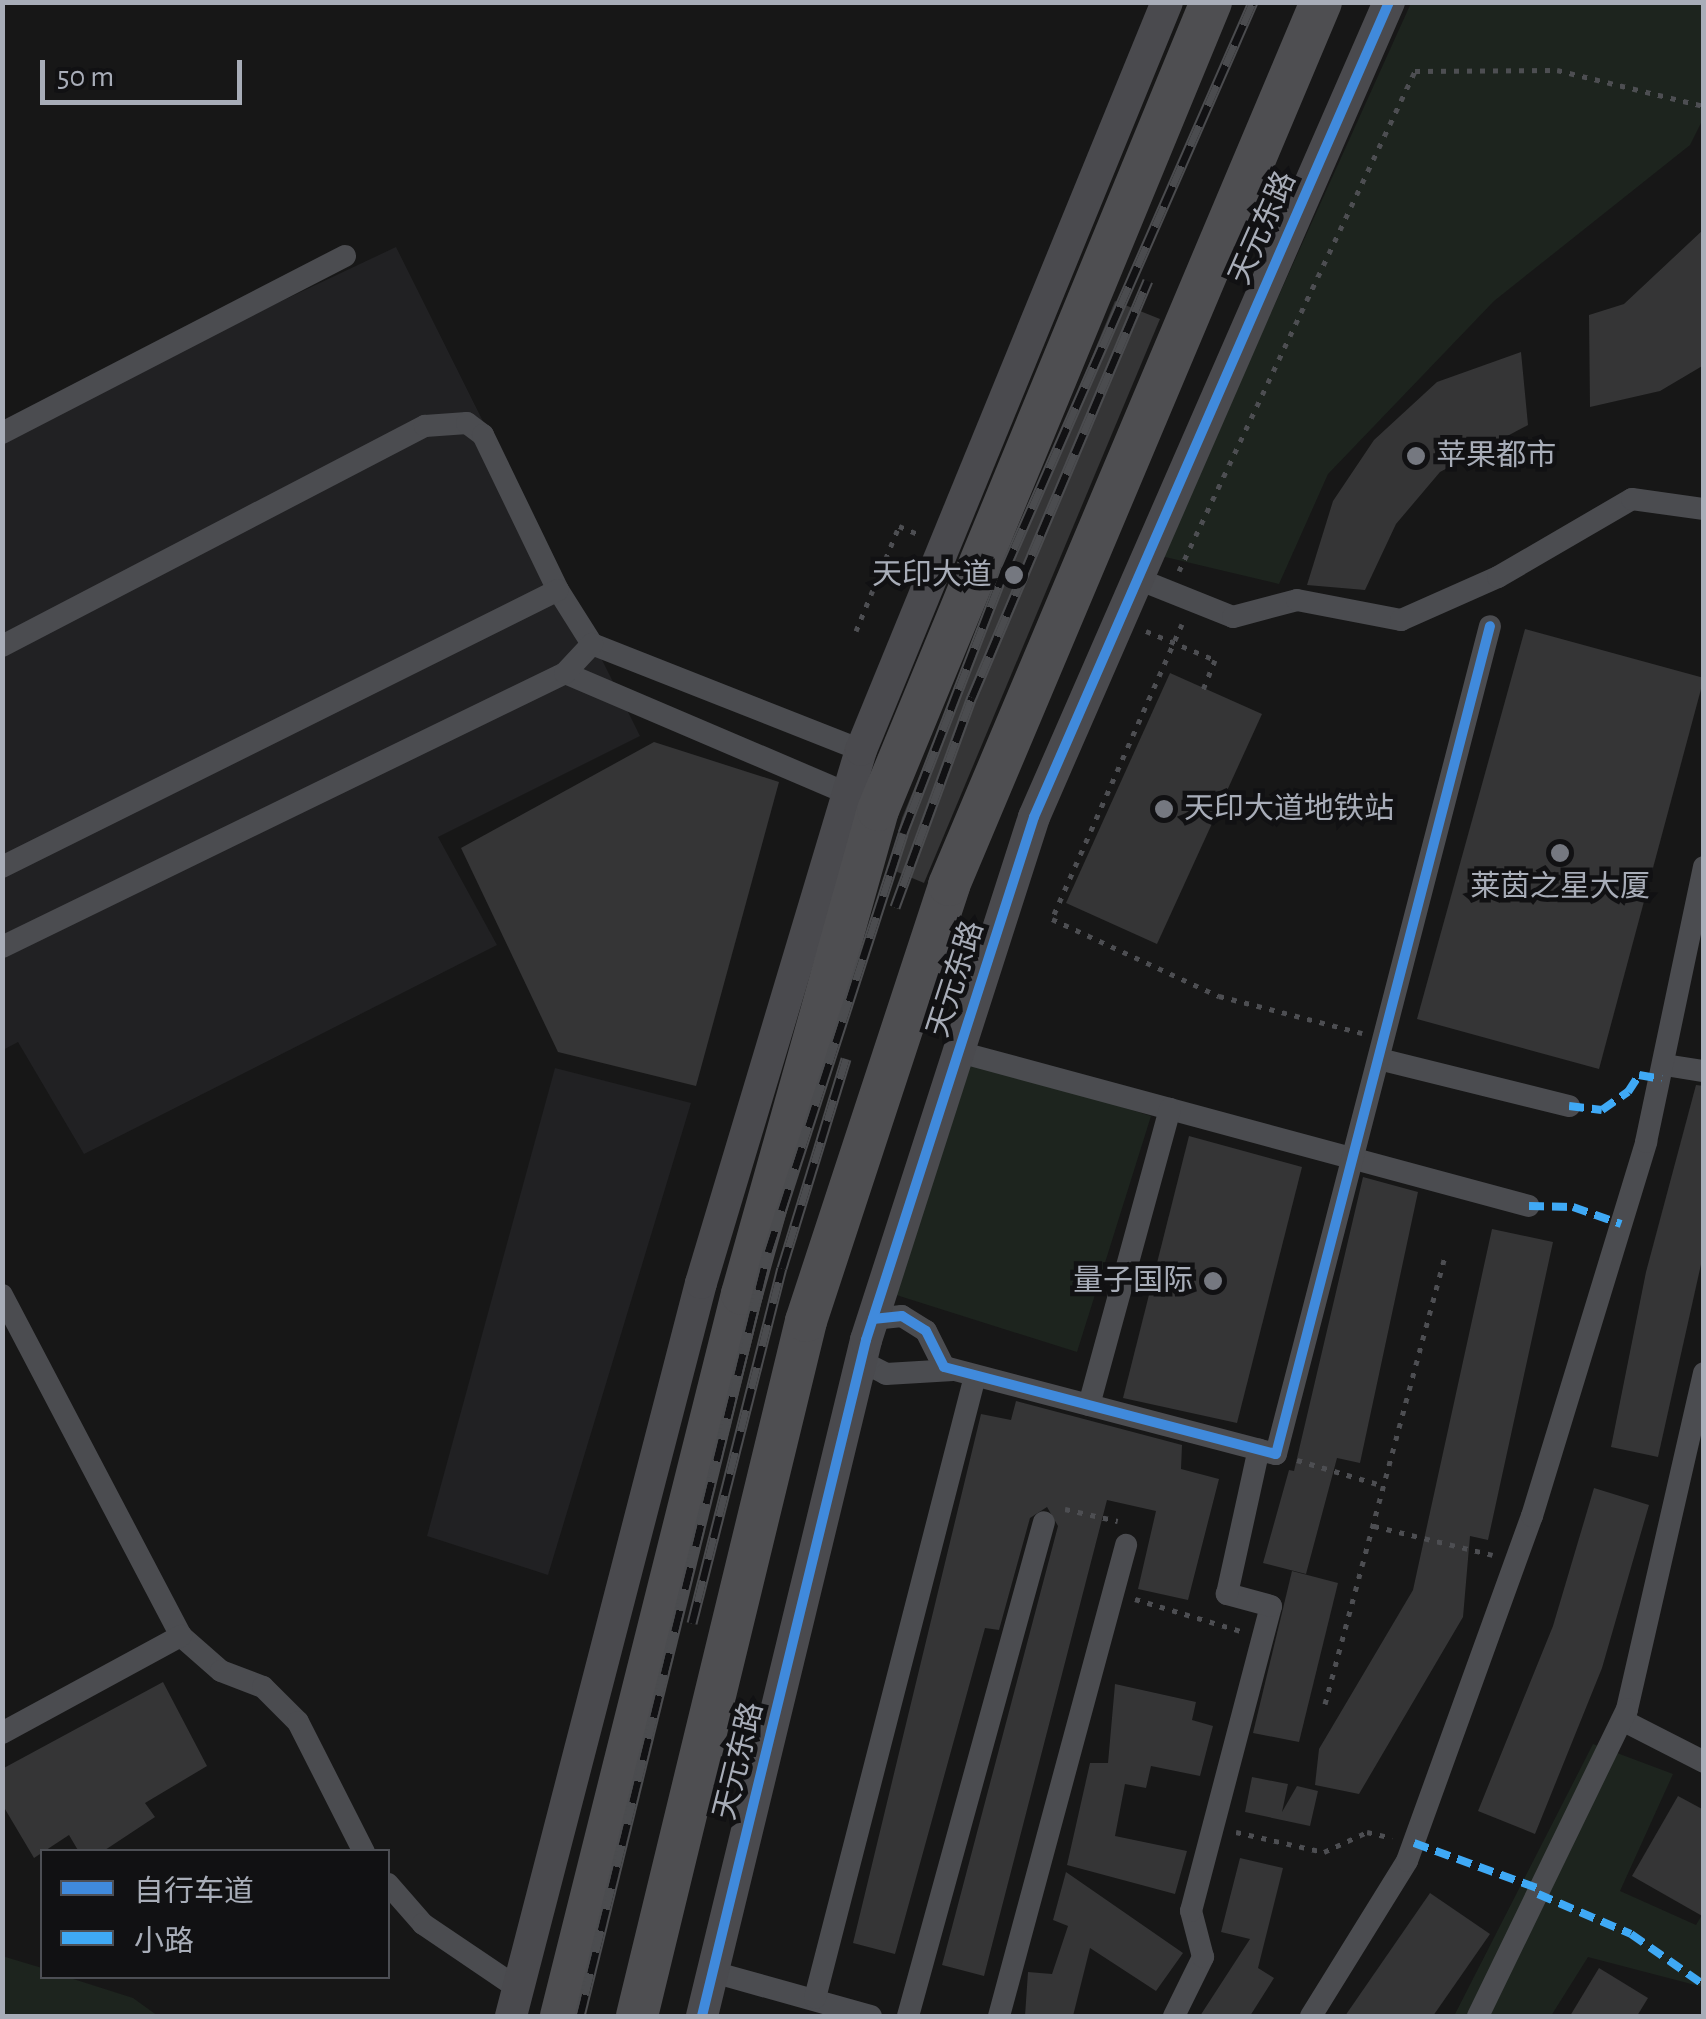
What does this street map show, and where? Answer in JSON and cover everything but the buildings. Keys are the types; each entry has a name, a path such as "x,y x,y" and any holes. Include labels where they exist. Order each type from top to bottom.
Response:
{"highway":[{"path":"561,2016 742,1294 878,810 1211,2"},
{"name":"天元东路","path":"638,2016 806,1320 949,885 1321,2"}],"street":[{"path":"390,1886 423,1924 515,2002 701,1284 861,750 1166,2"},
{"name":"天元东路","path":"702,2016 861,1361 1034,817 1389,2"},
{"path":"2,433 345,256"},
{"path":"2,646 424,426 467,423 483,435 558,590 592,644 861,750"},
{"path":"1138,579 1233,617 1297,600 1401,620 1498,577 1632,499 1704,509"},
{"path":"2,866 558,590"},
{"path":"1174,2016 1203,1957 1192,1911 1271,1606 1228,1594 1353,1158 1490,626"},
{"path":"2,947 565,673 592,644"},
{"path":"565,673 848,794"},
{"path":"1310,2016 1414,1843 1516,1560 1665,1065 1704,867"},
{"path":"1381,1048 1569,1106"},
{"path":"959,1052 1529,1206"},
{"path":"1665,1065 1704,1070"},
{"path":"1090,1405 1170,1109"},
{"path":"2,1295 180,1636 222,1671 263,1687 298,1722 362,1849"},
{"path":"874,1319 902,1316 926,1331 944,1367 1268,1452"},
{"path":"861,1361 886,1374 964,1373"},
{"path":"816,1998 964,1373"},
{"path":"1703,1760 1624,1721 1704,1374"},
{"path":"908,2016 1044,1522"},
{"path":"999,2016 1126,1545"},
{"path":"2,1732 180,1636"},
{"path":"1478,2016 1627,1708"},
{"path":"713,1972 876,2015"}],"path":[{"path":"1170,592 1416,71 1557,70 1704,106"},
{"path":"1192,601 1052,919 1218,996 1381,1048"},
{"path":"1325,1704 1445,1257"},
{"path":"1268,1452 1384,1483 1374,1527 1516,1560"},
{"path":"1044,1522 1050,1505 1129,1524 1126,1545"},
{"path":"1114,1593 1263,1638"},
{"path":"1213,1827 1324,1852 1367,1832 1414,1843"}],"shaded area":[{"path":"1411,3 1703,3 1703,119 1690,145 1494,301 1328,474 1279,584 1161,556"},
{"path":"396,247 640,736 438,837 497,945 84,1154 18,1042 3,1050 2,433"},
{"path":"963,1058 1151,1116 1077,1352 890,1293"},
{"path":"555,1068 691,1103 548,1575 427,1536"},
{"path":"1593,1744 1673,1774 1620,1891 1696,1925 1703,1913 1703,1987 1588,1957 1551,2016 1454,2016"},
{"path":"2,1956 40,1967 40,1979 73,1979 133,1998 158,2016 3,2016"}],"railway":[{"path":"580,2016 768,1252 903,833 1005,569 1253,2"},
{"path":"895,907 972,697 1148,281"},
{"path":"692,1623 782,1268 846,1059"}],"marked path":[{"path":"1569,1106 1602,1110 1628,1092 1639,1075 1662,1079"},
{"path":"1529,1206 1573,1207 1621,1224"},
{"path":"1414,1843 1540,1889"},
{"path":"1538,1894 1631,1934 1704,1985"}],"cycle path":[{"path":"702,2016 866,1340 1034,817 1389,2"},
{"path":"873,1319 902,1316 926,1331 944,1367 1276,1454 1490,626"}],"place":[{"name":"苹果都市","path":"1416,456"},
{"name":"天印大道","path":"1014,575"},
{"name":"天印大道地铁站","path":"1164,809"},
{"name":"莱茵之星大厦","path":"1560,853"},
{"name":"量子国际","path":"1213,1281"}]}
